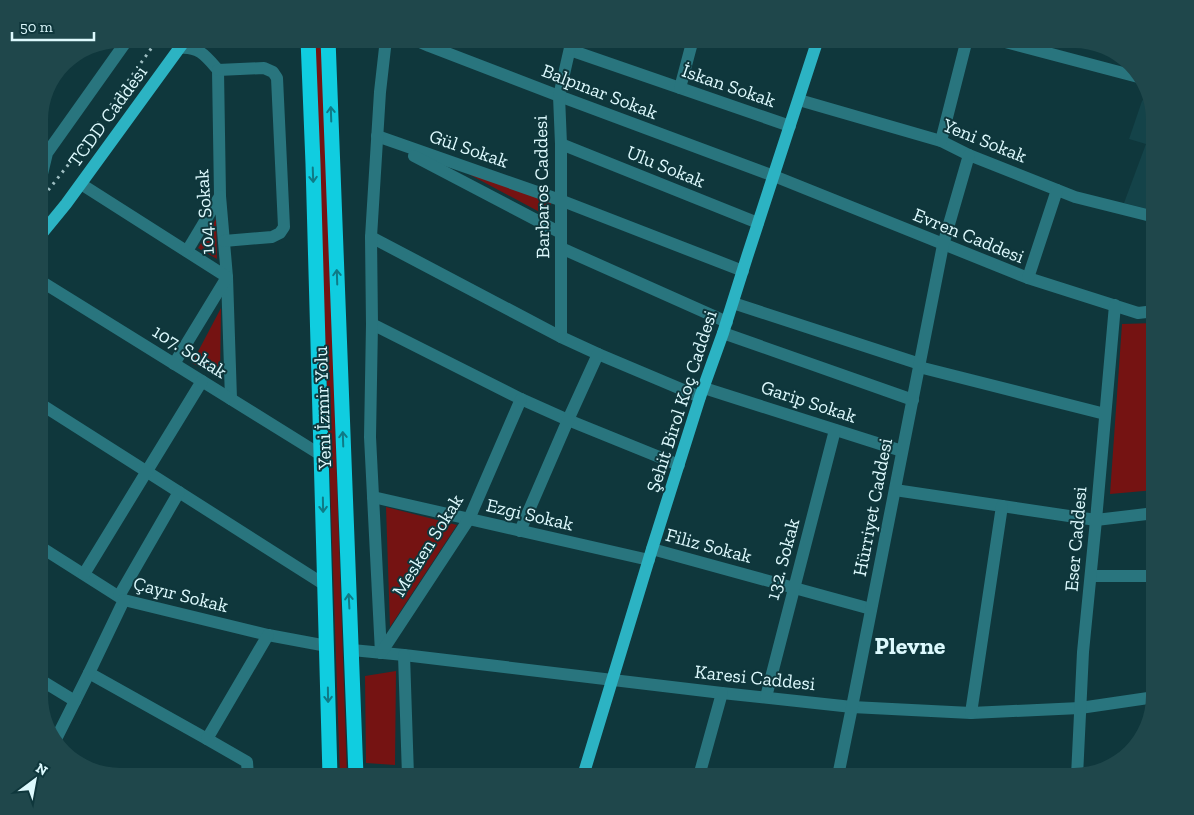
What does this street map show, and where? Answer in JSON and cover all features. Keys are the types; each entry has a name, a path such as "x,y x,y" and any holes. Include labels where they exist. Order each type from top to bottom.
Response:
{"highway":[{"name":"Yeni İzmir Yolu","path":"308,47 330,768"},
{"name":"Yeni İzmir Yolu","path":"328,47 352,650 360,768"}],"main road":[{"name":"TCDD Caddesi","path":"48,226 179,47"},
{"name":"Şehit Birol Koç Caddesi","path":"585,768 650,555 799,100 814,47"}],"street":[{"path":"48,152 122,47"},
{"path":"190,47 206,56 218,70 264,68 273,72 277,78 284,227 280,233 272,238 224,241"},
{"path":"381,653 370,437 371,237 380,92 385,47"},
{"name":"Balpınar Sokak","path":"433,47 558,96 774,176"},
{"name":"Barbaros Caddesi","path":"561,337 558,96 570,47"},
{"name":"İskan Sokak","path":"578,47 680,88 790,126"},
{"path":"680,88 688,47"},
{"path":"941,141 965,47"},
{"path":"1029,47 1126,69"},
{"name":"104. Sokak","path":"218,70 220,196 228,277 231,399"},
{"name":"Yeni Sokak","path":"799,100 941,141 969,155 1076,197 1146,215"},
{"name":"Gül Sokak","path":"377,136 560,200 743,270"},
{"name":"Gül Sokak","path":"377,136 561,233"},
{"name":"Ulu Sokak","path":"560,144 758,223"},
{"name":"Hürriyet Caddesi","path":"840,768 943,245 969,155"},
{"name":"Evren Caddesi","path":"774,176 1028,278 1138,312 1146,312"},
{"path":"80,184 228,277 174,364"},
{"path":"1028,278 1057,190"},
{"path":"187,251 220,196"},
{"name":"Garip Sokak","path":"371,237 561,337 598,354 702,392 902,451"},
{"path":"561,248 725,328 913,400"},
{"name":"107. Sokak","path":"48,286 321,454"},
{"path":"733,303 919,366 1105,414"},
{"name":"Eser Caddesi","path":"1077,768 1083,652 1115,305"},
{"path":"372,324 521,399 680,465"},
{"path":"520,531 598,354"},
{"path":"84,574 202,381"},
{"name":"Mesken Sokak","path":"381,653 469,519 521,399"},
{"path":"48,409 325,585"},
{"name":"132. Sokak","path":"766,697 835,430"},
{"path":"895,490 1096,520 1146,514"},
{"path":"58,733 89,673 121,598 179,492"},
{"name":"Ezgi Sokak","path":"373,497 520,531 650,555"},
{"path":"971,713 1002,506"},
{"name":"Çayır Sokak","path":"48,552 121,598 268,635 327,646"},
{"name":"Filiz Sokak","path":"650,555 794,588 871,609"},
{"path":"1091,576 1146,576"},
{"path":"207,738 268,635"},
{"name":"Karesi Caddesi","path":"352,650 852,707 971,713 1080,708 1146,698"},
{"path":"404,655 408,768"},
{"path":"89,673 207,738 247,762 247,768"},
{"path":"48,684 75,701"},
{"path":"701,768 722,693"}],"shaded area":[{"path":"315,47 322,47 347,768 340,768"},
{"path":"1143,100 1146,110 1146,144 1129,139"},
{"path":"1146,144 1146,209 1124,203"},
{"path":"452,165 551,203 547,216"},
{"path":"216,219 217,259 198,248"},
{"path":"221,308 220,378 192,363"},
{"path":"1146,323 1146,491 1110,494 1122,324"},
{"path":"386,507 457,525 390,627"},
{"path":"396,671 395,765 366,763 365,676"}],"railway":[{"path":"48,191 152,47"}],"district":[{"name":"Plevne","path":"910,646"}]}
